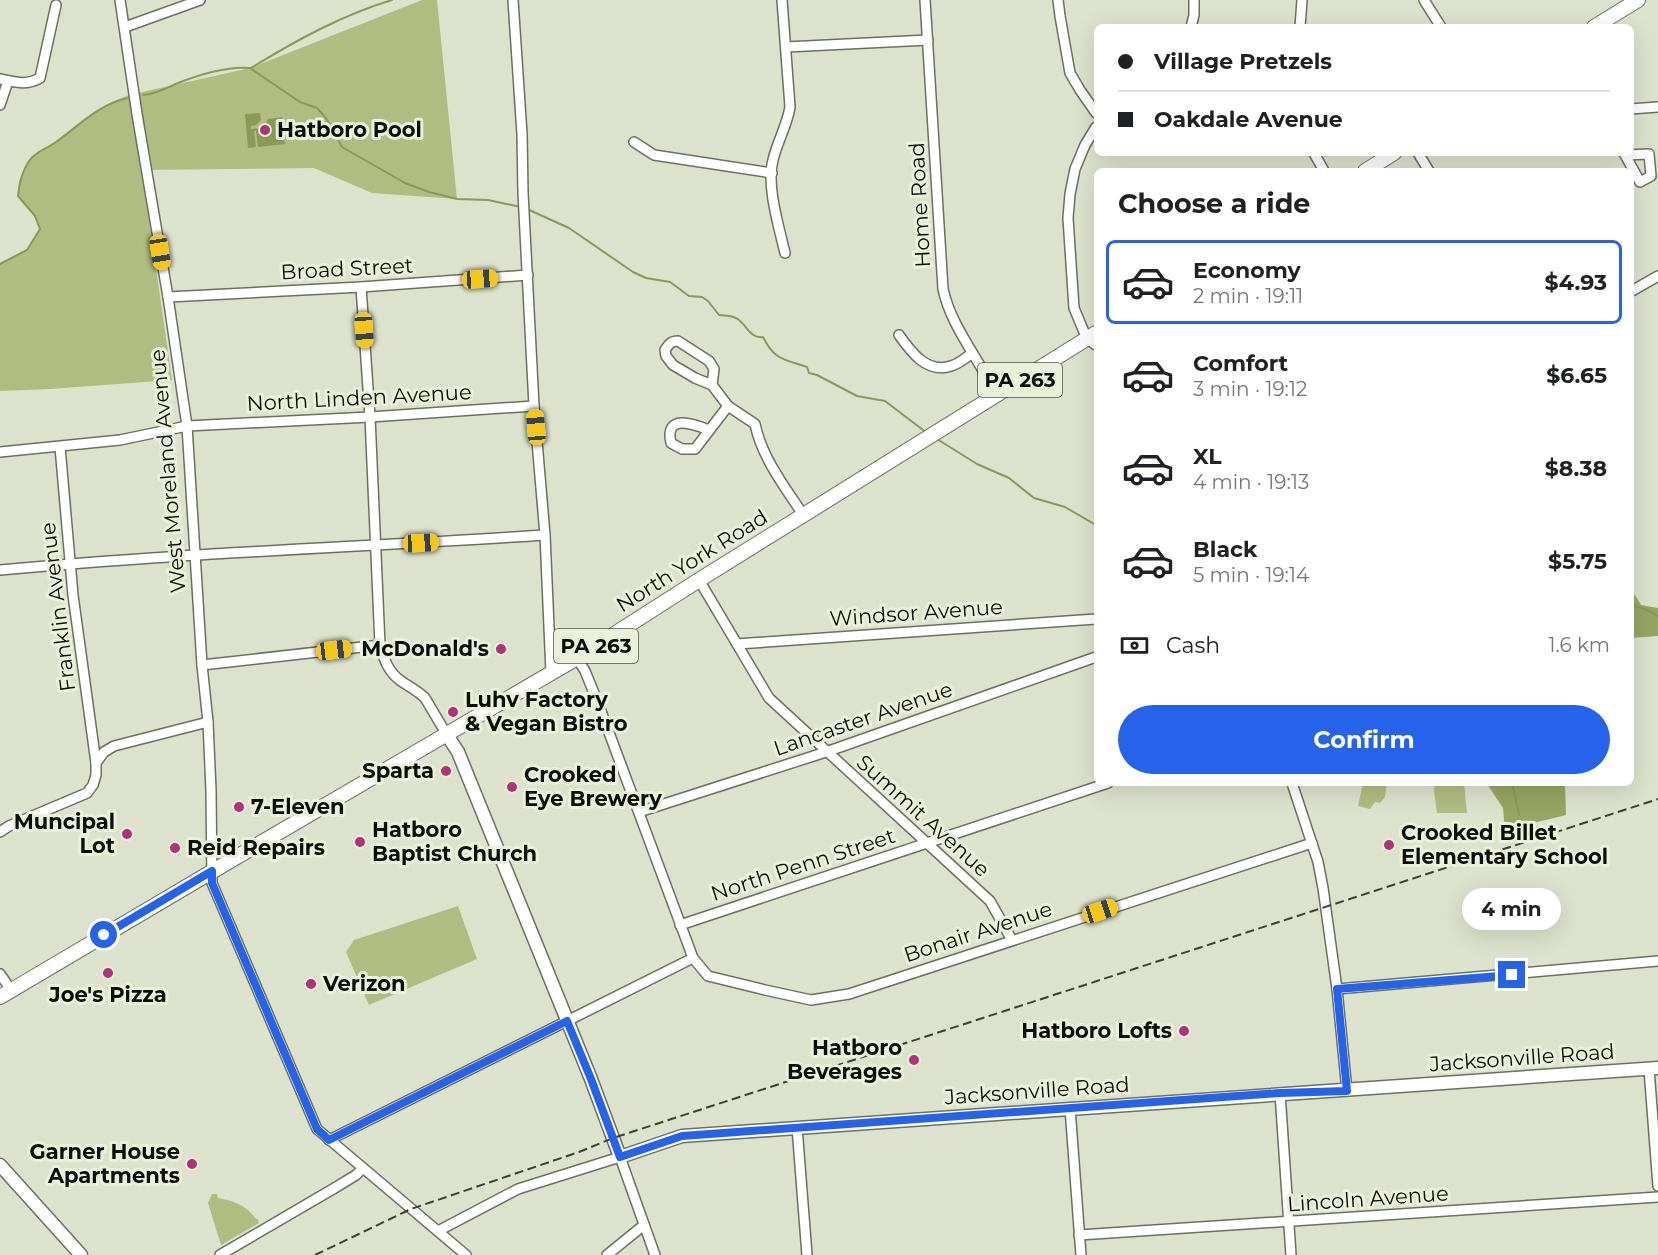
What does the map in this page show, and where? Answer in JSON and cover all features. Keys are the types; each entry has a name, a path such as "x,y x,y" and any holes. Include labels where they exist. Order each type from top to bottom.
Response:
{"highway":[{"path":"1599,24 1638,0"},
{"path":"1370,168 1389,156"},
{"name":"North York Road","path":"212,871 577,658 944,427 1093,339"},
{"name":"PA 263","path":"6,994 212,871"}],"main road":[{"path":"447,735 458,752 591,1079 620,1157"},
{"name":"Jacksonville Road","path":"620,1157 682,1136 1653,1068"},
{"path":"0,1165 81,1255"}],"street":[{"name":"West Moreland Avenue","path":"120,0 187,426 202,665 208,722 212,883 317,1129 466,1255"},
{"path":"125,27 200,0"},
{"path":"513,0 522,134 534,406 545,535 551,673"},
{"path":"782,0 790,107 788,120 772,163 771,188 785,253"},
{"name":"Home Road","path":"925,0 943,288 946,301 996,395"},
{"path":"1058,0 1070,73 1094,110"},
{"path":"1192,24 1194,0"},
{"path":"1300,24 1302,0"},
{"path":"1424,0 1439,24"},
{"path":"0,105 4,80 22,84 40,78 56,4"},
{"path":"786,47 928,40"},
{"path":"1634,109 1658,106"},
{"path":"1093,339 1074,308 1068,218 1075,169 1094,130"},
{"path":"634,142 654,155 772,172"},
{"name":"Broad Street","path":"168,297 528,275"},
{"path":"1634,290 1658,276"},
{"path":"361,287 370,417 380,645 384,660 391,672 425,698 447,735"},
{"path":"899,335 918,358 937,368 951,366 972,353"},
{"path":"712,385 714,369 709,361 678,341 672,341 665,350 666,356 673,365 712,385 728,406 755,424 758,441 804,516"},
{"name":"North Linden Avenue","path":"0,452 120,440 187,426 534,406"},
{"path":"709,430 728,406"},
{"name":"Franklin Avenue","path":"60,447 69,564 96,763"},
{"path":"0,570 195,554 376,546 545,535"},
{"name":"Summit Avenue","path":"699,580 769,698 990,901 1012,939"},
{"name":"Windsor Avenue","path":"737,644 1094,619"},
{"path":"202,665 380,645"},
{"path":"329,1140 693,958 591,686 577,658"},
{"name":"Lancaster Avenue","path":"639,812 826,752 1094,658"},
{"path":"0,832 87,793 96,775 96,763 104,752 114,746 208,722"},
{"name":"North Penn Street","path":"680,926 1099,786"},
{"path":"1293,786 1318,862 1323,888 1337,989 1347,1091"},
{"name":"Bonair Avenue","path":"693,958 708,976 811,1000 849,994 1312,843"},
{"path":"1337,989 1658,961"},
{"path":"0,974 6,994"},
{"path":"1653,1068 1658,1186"},
{"path":"1280,1093 1292,1255"},
{"path":"1070,1108 1081,1255"},
{"path":"797,1127 807,1255"},
{"path":"620,1157 655,1255"},
{"name":"Jacksonville Road","path":"438,1231 518,1189 620,1157"},
{"path":"220,1255 333,1189 363,1168"},
{"name":"Lincoln Avenue","path":"1079,1235 1658,1197"},
{"path":"607,1255 644,1225"}],"shaded area":[{"path":"422,0 437,0 457,199 372,193 314,168 142,170 172,380 0,391 0,264 27,249 40,229 35,216 18,196 19,181 30,160 39,151 54,144 85,118 116,100 129,95 250,68"},
{"name":"Hatboro Pool","path":"260,113 261,120 251,126 251,129 265,128 268,119 282,117 285,144 258,147 256,131 254,131 256,147 248,148 245,114"},
{"path":"1634,594 1641,605 1658,608 1658,636 1634,638"},
{"path":"1362,786 1387,786 1385,797 1380,803 1375,802 1370,809 1358,806"},
{"path":"1435,786 1464,786 1467,813 1437,813"},
{"path":"1565,786 1566,815 1505,830 1503,808 1489,787"},
{"path":"458,906 477,959 369,1005 346,952 354,940"},
{"path":"212,1194 217,1194 218,1198 244,1207 258,1219 259,1223 221,1245 208,1203"}],"waterway":[{"path":"251,68 319,30 355,13 392,0"},
{"path":"143,95 214,71 250,68 300,102 317,108 326,118 342,147 405,183 457,199 488,200 521,207"},
{"path":"0,264 27,250 40,229 35,216 18,196 21,178 29,161 99,110 128,98"},
{"path":"527,209 569,228 633,272 646,278 670,282 689,296 702,297 719,315 735,317 752,334 763,337 776,355 807,367 809,373 857,396 885,401 927,433"},
{"path":"937,439 977,464 1009,478 1034,498 1065,507 1094,524"},
{"path":"1634,606 1658,616"},
{"path":"1513,786 1519,815"}],"railway":[{"path":"315,1255 411,1209 579,1152 613,1138 1658,799"}],"place":[{"name":"Hatboro Pool","path":"265,130"},
{"name":"McDonald's","path":"501,649"},
{"name":"Luhv Factory & Vegan Bistro","path":"453,712"},
{"name":"Sparta","path":"446,771"},
{"name":"Crooked Eye Brewery","path":"512,787"},
{"name":"7-Eleven","path":"239,807"},
{"name":"Muncipal Lot","path":"127,834"},
{"name":"Hatboro Baptist Church","path":"360,842"},
{"name":"Crooked Billet Elementary School","path":"1389,845"},
{"name":"Reid Repairs","path":"175,848"},
{"name":"Joe's Pizza","path":"108,973"},
{"name":"Verizon","path":"311,984"},
{"name":"Hatboro Lofts","path":"1184,1031"},
{"name":"Hatboro Beverages","path":"914,1060"},
{"name":"Garner House Apartments","path":"192,1164"}],"route":[{"path":"104,935 212,871 212,883 317,1129 329,1140 567,1021 620,1157 682,1136 1280,1093 1347,1091 1337,989 1512,975"}]}
